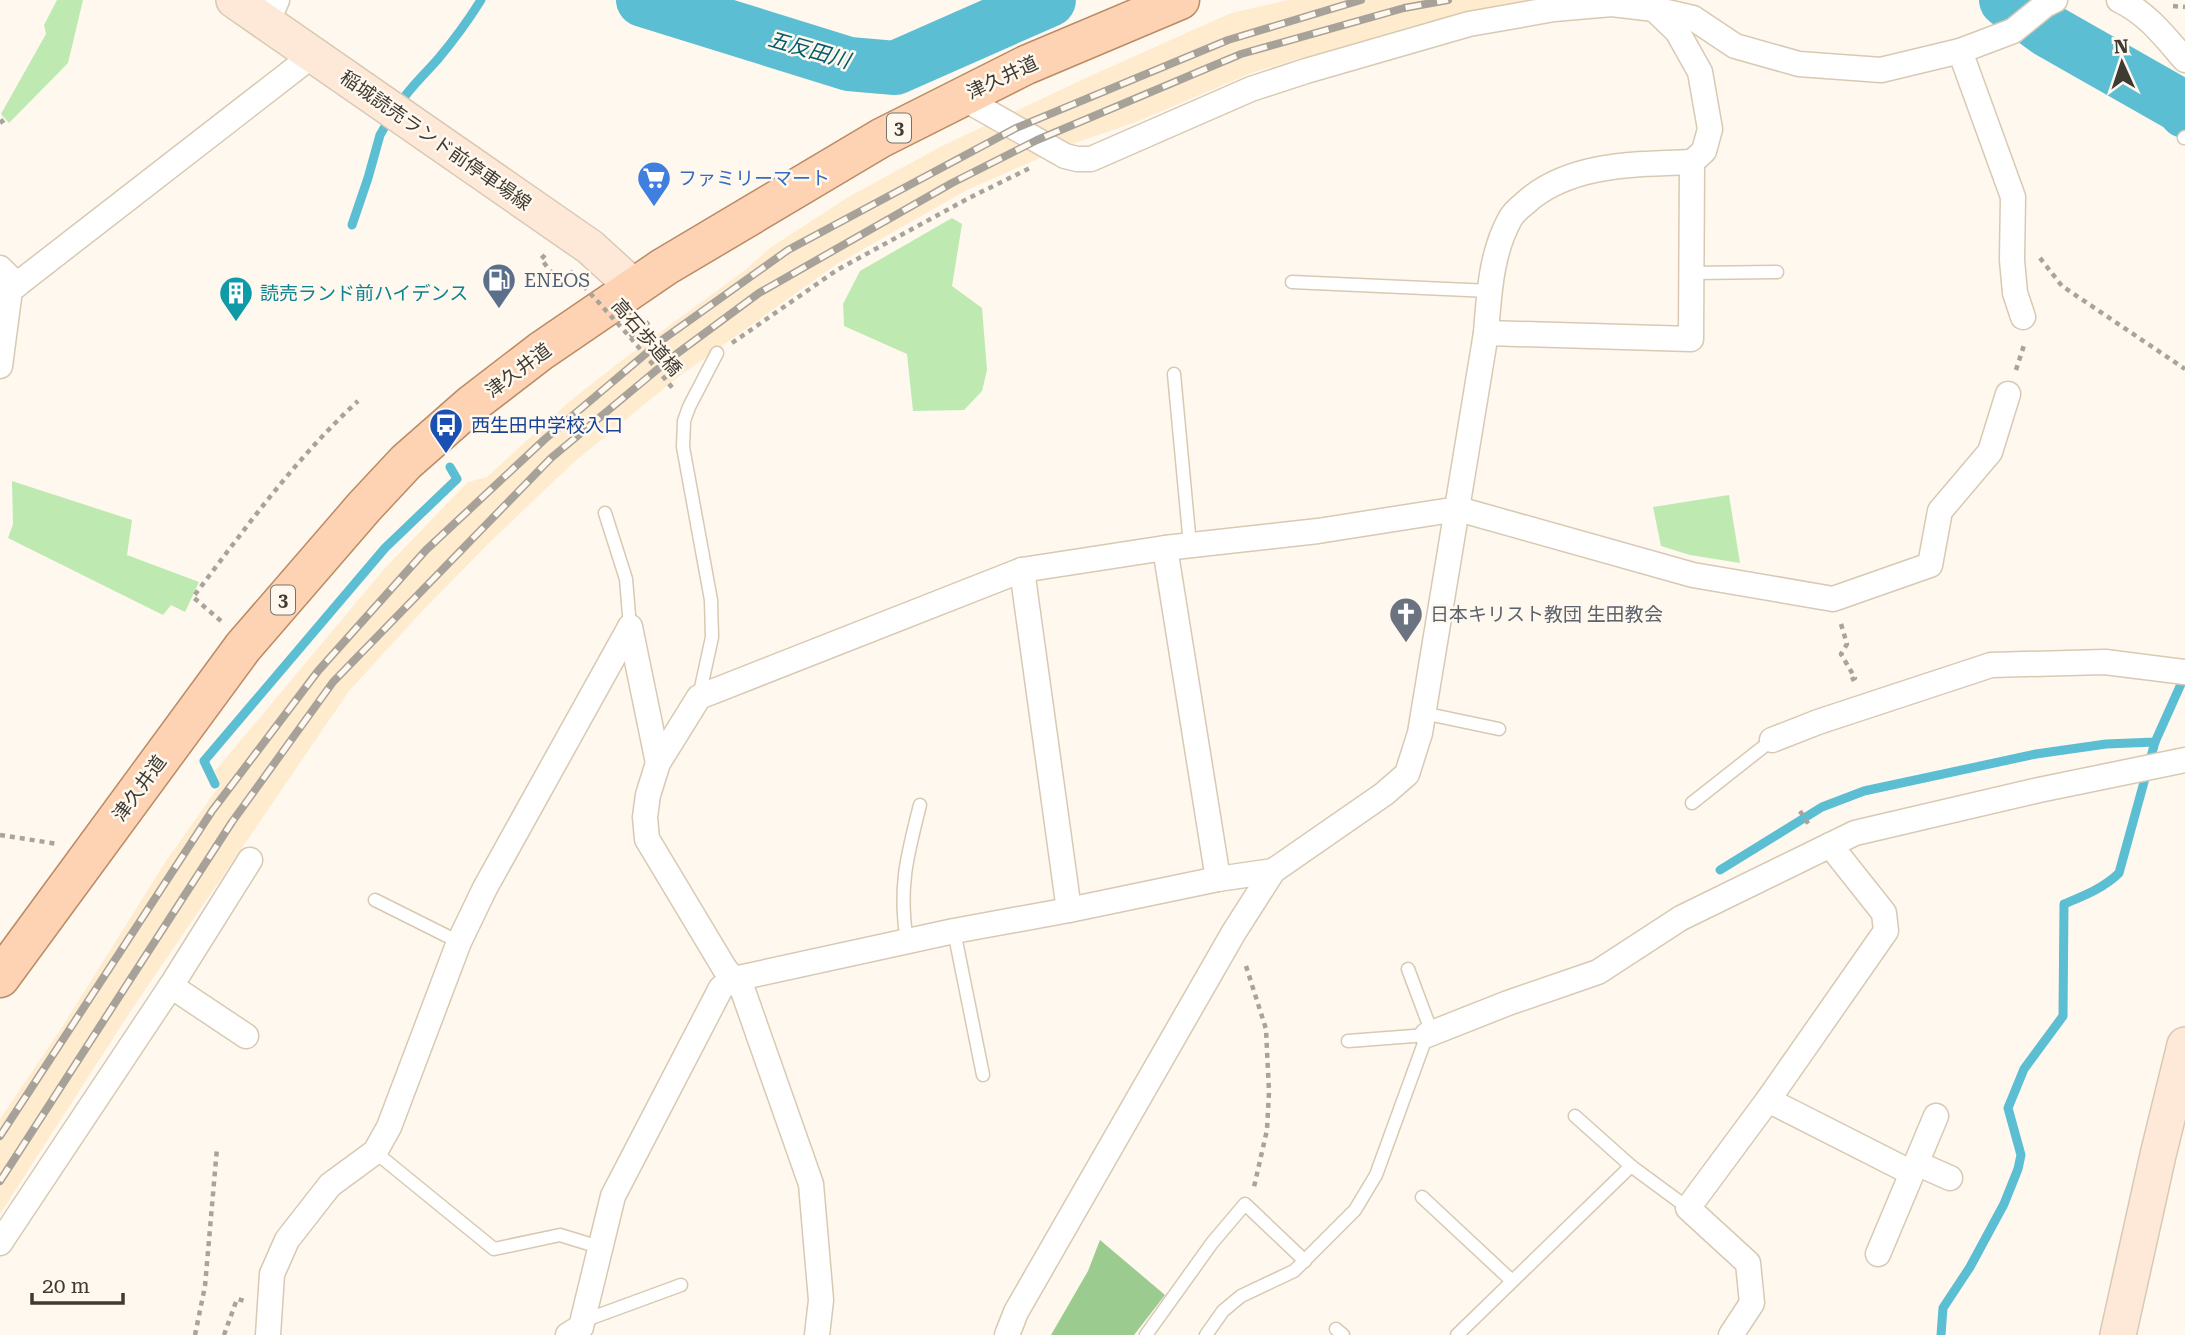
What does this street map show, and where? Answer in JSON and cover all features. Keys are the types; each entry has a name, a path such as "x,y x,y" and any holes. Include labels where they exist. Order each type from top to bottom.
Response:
{"main road":[{"name":"稲城読売ランド前停車場線","path":"234,0 272,11 313,55 590,247 634,287"},
{"name":"津久井道","path":"0,978 243,647 363,507 406,462 472,404 541,351 634,287 834,165 961,97 1091,36 1180,0"},
{"path":"2118,1335 2185,1045"}],"street":[{"path":"2119,0 2133,7 2152,23 2185,60"},
{"path":"961,97 1065,156 1091,159 1251,89 1469,24 1554,9 1612,4 1654,9 1693,18 1735,46 1799,64 1881,70 1961,51 2013,31 2050,2"},
{"path":"1007,1335 1016,1312 1234,932 1273,871 1384,794 1407,774 1420,733 1498,246 1511,216 1535,194 1560,180 1592,170 1692,162 1704,151 1710,129 1700,72 1677,32 1654,9"},
{"path":"1961,51 2013,197 2012,260 2015,293 2023,317"},
{"path":"0,366 7,284 313,55"},
{"path":"1486,333 1690,339 1692,162"},
{"path":"817,1335 821,1300 811,1184 742,988 725,969 647,839 645,817 648,795 658,763 699,697 1022,570 1177,546 1318,531 1458,509 1693,575 1833,598 1930,565 1940,511 1990,452 2008,394"},
{"path":"1177,546 1218,879"},
{"path":"1022,570 1069,910"},
{"path":"630,627 658,763"},
{"path":"268,1335 272,1274 287,1240 330,1185 375,1152 388,1127 459,942 485,888 630,627"},
{"path":"1772,740 1818,722 1991,665 2105,662 2177,671"},
{"path":"1430,1034 1598,972 1681,918 1855,833 2039,790 2174,763"},
{"path":"1731,1335 1752,1303 1748,1263 1688,1208 1768,1100 1886,931 1884,913 1830,845"},
{"path":"0,1243 171,986 250,860"},
{"path":"575,1328 613,1196 721,988 734,979 954,931 1218,879 1273,871"},
{"path":"171,986 246,1036"},
{"path":"1768,1100 1914,1168 1950,1178"},
{"path":"1878,1254 1936,1116"}],"lane":[{"path":"1691,273 1777,272"},
{"path":"1293,282 1490,291"},
{"path":"699,697 712,637 711,600 683,447 683,434 689,407 717,354"},
{"path":"1174,374 1177,546"},
{"path":"605,513 626,579 630,627"},
{"path":"1423,713 1499,729"},
{"path":"1692,803 1772,740"},
{"path":"907,942 902,914 905,861 920,806"},
{"path":"375,900 459,942"},
{"path":"954,931 983,1075"},
{"path":"1206,1335 1223,1311 1241,1296 1294,1271 1305,1261 1355,1210 1376,1174 1430,1034 1408,969"},
{"path":"1348,1041 1430,1034"},
{"path":"1574,1116 1631,1166 1688,1208"},
{"path":"375,1152 494,1250 560,1235 599,1247"},
{"path":"1457,1335 1631,1166"},
{"path":"1422,1197 1511,1280"},
{"path":"1146,1335 1212,1243 1245,1204 1305,1261"},
{"path":"575,1328 681,1285"}],"path":[{"path":"0,124 5,119"},
{"path":"717,354 837,270 1029,168"},
{"path":"2037,254 2062,286 2185,369"},
{"name":"高石歩道橋","path":"570,271 675,391"},
{"path":"2008,394 2026,340 2023,317"},
{"path":"223,622 193,597 280,482 358,401"},
{"path":"1833,598 1847,644 1841,654 1855,678 1844,683"},
{"path":"0,835 59,844"},
{"path":"1234,932 1264,1021 1269,1092 1267,1130 1254,1186 1245,1204"},
{"path":"195,1335 205,1286 217,1148"},
{"path":"224,1335 237,1299"}],"shaded area":[{"path":"1288,0 1546,0 1410,27 1254,72 1136,122 1069,145 967,190 837,264 674,380 574,462 491,541 349,691 132,1009 0,1214 0,1119 59,1032 166,861 220,785 215,771 386,567 468,482 487,477 570,401 625,358 744,271 770,248 845,199 940,147 1088,77 1231,13"}],"green space":[{"path":"57,0 83,0 68,63 9,123 1,114 46,34 44,25"},
{"path":"952,218 962,224 952,286 982,308 987,370 982,391 964,410 913,411 907,354 844,326 843,304 860,271"},
{"path":"12,481 132,520 127,555 199,582 185,612 171,605 163,615 8,538 13,524"},
{"path":"1729,495 1740,563 1690,555 1661,546 1653,507"},
{"path":"1100,1240 1165,1295 1134,1335 1051,1335 1088,1271"}],"waterway":[{"path":"398,106 450,45 481,0"},
{"name":"五反田川","path":"643,0 849,64 895,68 1049,0"},
{"name":"五反田川","path":"2006,0 2049,31 2181,106 2185,111"},
{"path":"352,225 380,135 390,118"},
{"path":"215,784 204,761 385,548 457,479 450,467"},
{"path":"1720,870 1822,807 1864,791 2036,754 2106,744 2155,742 2185,675"},
{"path":"1941,1335 1943,1308 1970,1267 2004,1204 2018,1169 2021,1155 2008,1108 2024,1069 2063,1016 2064,904 2086,895 2119,873 2155,742"}],"railway":[{"path":"0,1136 212,811 318,671 426,550 545,439 662,340 788,250 1016,128 1228,40 1361,0"},
{"path":"0,1181 232,822 333,682 551,458 671,358 759,293 952,183 1037,140 1241,54 1404,8 1448,0"}],"place":[{"name":"ファミリーマート","path":"654,208"},
{"name":"ENEOS","path":"499,310"},
{"name":"読売ランド前ハイデンス","path":"236,323"},
{"name":"西生田中学校入口","path":"446,455"},
{"name":"日本キリスト教団 生田教会","path":"1406,644"}]}
